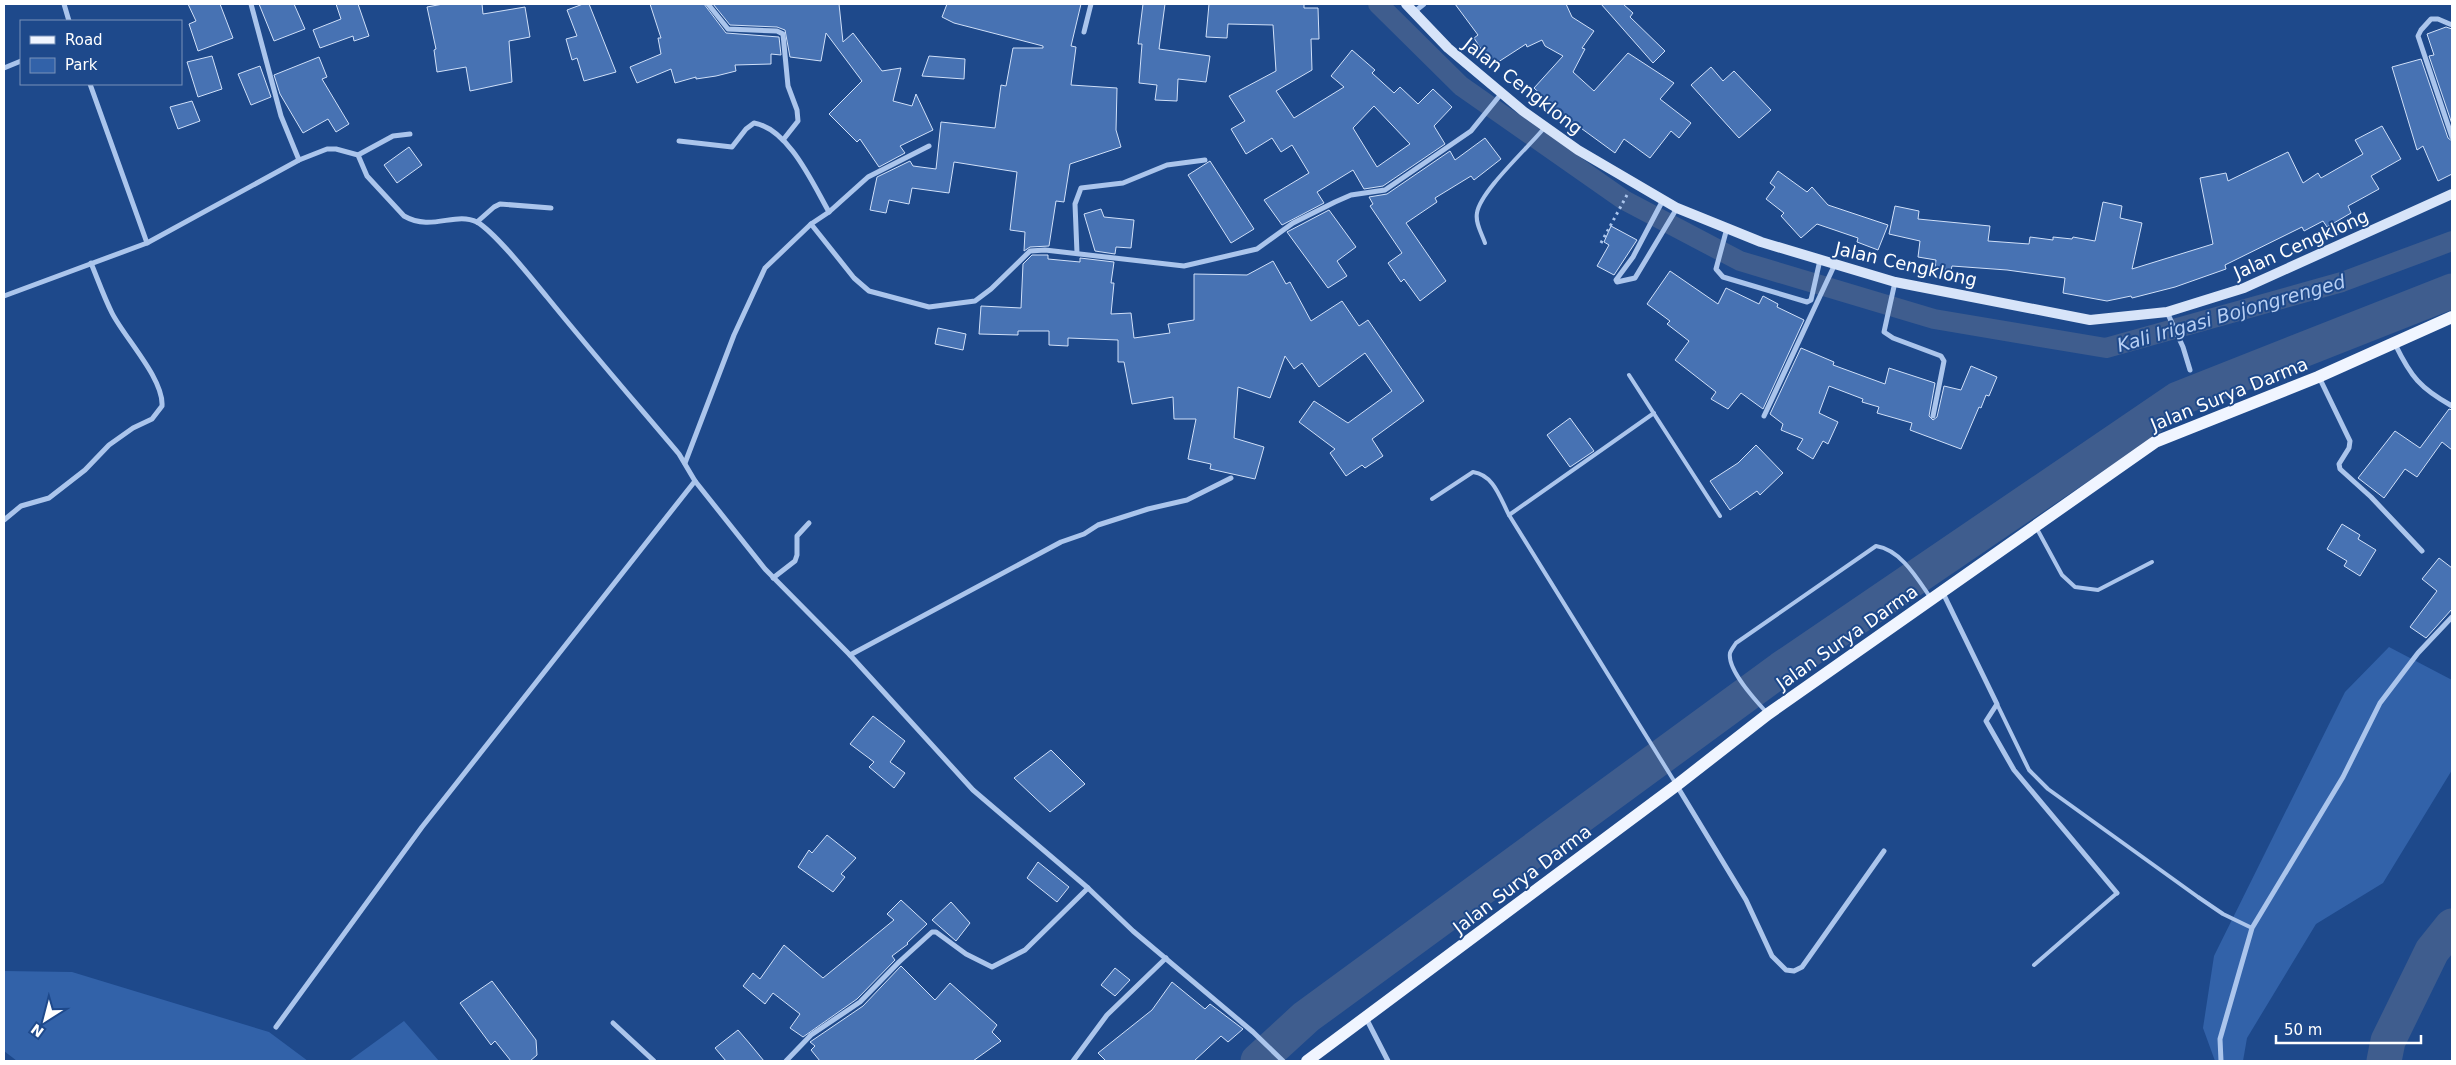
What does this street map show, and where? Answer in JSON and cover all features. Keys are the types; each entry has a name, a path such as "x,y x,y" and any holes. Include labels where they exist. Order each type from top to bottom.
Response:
{"main road":[{"name":"Jalan Cengklong","path":"1406,4 1448,48 1543,130 1677,208 1726,233 1761,242 1819,264 1835,264 1894,287 2090,320 2169,316 2244,288 2452,194"},
{"name":"Jalan Surya Darma","path":"1307,1061 1675,783 1933,593 2155,442 2318,377 2452,317"}],"street":[{"path":"64,4 69,20"},
{"path":"251,4 281,116 299,160"},
{"path":"708,4 728,29 777,31 783,34 788,86 797,110 798,121 783,140"},
{"path":"1084,32 1092,4"},
{"path":"1414,12 1424,4"},
{"path":"2452,25 2438,19 2431,19 2418,36 2452,137"},
{"path":"4,68 20,61"},
{"path":"90,85 147,242"},
{"path":"811,224 854,278 869,290 930,307 975,301 991,289 1030,251 1045,250 1077,253 1184,266 1256,249 1293,223 1335,202 1351,195 1385,190 1471,131 1501,94"},
{"path":"680,141 732,147 746,129 754,123 762,124 783,140 806,173 829,212"},
{"path":"4,296 147,242 299,160 327,149 336,149 358,155 393,136 410,134"},
{"path":"685,463 734,335 765,268 811,224 829,212 868,177 929,146"},
{"path":"358,155 367,176 404,216 411,220 432,224 452,219 477,222 527,273 685,463 695,481 773,578 850,655 973,790 1088,888 1133,931 1253,1032 1281,1059"},
{"path":"1077,253 1074,204 1081,188 1124,183 1167,165 1205,160"},
{"path":"1664,200 1633,257 1616,280 1617,282 1635,278 1677,208"},
{"path":"477,222 500,204 551,208"},
{"path":"1726,233 1716,269 1723,277 1807,302 1812,294 1819,264"},
{"path":"4,520 21,506 50,498 85,470 109,445 133,428 152,419 162,406 162,395 132,342 112,314 90,263"},
{"path":"1764,416 1821,298 1835,264"},
{"path":"1894,287 1884,332 1887,335 1941,356 1944,361 1933,416"},
{"path":"2169,316 2183,347 2190,370"},
{"path":"2393,342 2403,361 2421,387 2452,406"},
{"path":"2318,377 2350,441 2349,448 2339,464 2340,469 2371,497 2422,551"},
{"path":"850,655 1061,542 1123,517 1187,500 1231,478"},
{"path":"276,1027 422,827 695,481"},
{"path":"773,578 795,561 797,555 797,536 809,523"},
{"path":"1933,593 1997,704 1986,721 2014,770 2117,893"},
{"path":"2221,1061 2220,1039 2252,928 2343,778 2380,703 2418,653 2452,617"},
{"path":"1675,783 1746,900 1772,956 1779,965 1789,971 1802,967 1884,851"},
{"path":"786,1061 818,1030 860,1002 932,932 936,932 978,961 992,967 1025,950 1088,888"},
{"path":"1072,1061 1107,1015 1166,958"},
{"path":"1366,1017 1388,1061"},
{"path":"613,1023 654,1061"}],"lane":[{"path":"1485,243 1477,221 1478,206 1503,173 1543,130"},
{"path":"1629,374 1720,516"},
{"path":"1509,515 1654,412"},
{"path":"1432,499 1473,472 1482,473 1492,482 1509,515 1675,783"},
{"path":"2035,525 2062,575 2075,587 2098,590 2152,562"},
{"path":"1768,714 1754,699 1731,665 1730,652 1736,643 1876,546 1882,547 1899,557 1933,593"},
{"path":"1997,704 2029,770 2048,789 2198,897 2223,914 2252,928"},
{"path":"2034,965 2117,893"}],"path":[{"path":"1601,243 1627,194"}],"green space":[{"path":"2389,647 2452,680 2452,770 2383,883 2316,924 2247,1038 2243,1061 2215,1061 2203,1028 2214,956 2345,692"},
{"path":"4,971 72,972 269,1032 308,1061 17,1061 4,1051"},
{"path":"404,1021 439,1061 349,1061"}],"building":[{"path":"188,4 220,4 233,38 198,51 189,24 196,21"},
{"path":"259,4 294,4 305,29 274,41"},
{"path":"336,4 358,4 369,36 354,41 353,36 320,48 313,30 341,19"},
{"path":"443,4 482,4 483,14 525,7 530,37 509,41 512,82 470,91 466,67 437,72 434,50 436,49 427,7"},
{"path":"583,4 589,4 616,72 584,81 577,58 572,60 566,39 577,36 567,10"},
{"path":"650,4 704,4 726,33 779,37 781,55 771,54 771,64 735,65 736,71 716,76 696,79 696,77 675,83 671,69 637,83 630,67 661,54 658,38 661,38"},
{"path":"713,4 839,4 843,42 853,33 882,71 901,68 893,101 912,106 916,94 933,130 900,146 905,153 879,167 860,139 857,142 829,114 862,81 826,33 821,61 790,57 785,30 777,27 730,25"},
{"path":"947,4 1081,4 1071,46 1076,47 1071,85 1117,88 1116,130 1121,147 1070,164 1064,202 1056,201 1049,246 1030,247 1024,251 1025,232 1010,230 1017,172 954,162 949,193 912,188 909,204 889,200 886,213 870,210 877,177 910,161 913,166 936,169 941,122 995,128 1001,85 1006,86 1013,48 1043,48 1043,46 954,23 942,17"},
{"path":"1143,4 1165,4 1159,49 1210,56 1206,82 1178,79 1177,101 1155,100 1157,85 1139,83 1142,44 1138,44"},
{"path":"1209,4 1304,4 1304,8 1318,8 1319,39 1311,39 1312,70 1276,91 1294,118 1344,87 1331,76 1352,50 1375,70 1372,73 1394,93 1400,87 1418,104 1433,89 1452,107 1434,126 1445,144 1383,186 1364,189 1353,170 1317,192 1324,203 1282,225 1264,200 1309,173 1292,145 1281,152 1272,138 1246,154 1231,129 1245,121 1229,96 1276,71 1273,25 1228,24 1227,38 1206,37","holes":["1374,106 1410,144 1377,167 1353,128"]},
{"path":"1455,4 1566,4 1572,17 1594,31 1582,48 1585,49 1573,72 1594,91 1628,53 1674,83 1660,99 1691,123 1679,138 1671,131 1650,158 1624,139 1615,153 1563,115 1534,88 1563,56 1545,46 1542,40 1527,47 1526,44 1492,66 1474,38 1478,35"},
{"path":"1601,4 1623,4 1633,13 1630,17 1665,51 1653,63"},
{"path":"2446,27 2452,29 2452,124 2429,56 2434,55 2427,34"},
{"path":"212,56 222,89 198,97 187,62"},
{"path":"929,56 965,59 964,79 922,76"},
{"path":"319,57 327,77 322,79 349,124 336,132 328,119 303,133 280,94 274,75"},
{"path":"2421,59 2448,138 2452,141 2452,174 2438,181 2423,146 2417,150 2392,67"},
{"path":"260,66 271,97 251,105 238,74"},
{"path":"1711,67 1723,81 1734,71 1771,110 1739,138 1691,85"},
{"path":"192,101 200,121 178,129 170,107"},
{"path":"2382,126 2401,159 2371,176 2379,189 2348,206 2351,213 2327,227 2323,221 2304,231 2302,227 2225,265 2226,269 2175,287 2132,298 2131,296 2107,301 2063,293 2065,278 2007,270 1952,266 1951,270 1935,268 1936,260 1918,257 1920,241 1889,234 1895,206 1919,211 1918,219 1990,226 1988,241 2029,244 2030,237 2053,240 2053,237 2072,239 2073,237 2095,241 2103,202 2122,206 2120,218 2142,223 2132,269 2213,244 2200,178 2226,173 2228,181 2288,152 2303,183 2318,173 2321,178 2363,154 2355,140"},
{"path":"1485,138 1501,159 1474,180 1471,176 1435,198 1437,202 1406,223 1446,281 1420,301 1404,279 1401,282 1388,263 1402,253 1370,206 1373,204 1369,197 1387,194 1450,151 1455,160"},
{"path":"409,147 422,165 397,183 384,165"},
{"path":"1210,161 1254,229 1231,243 1188,175"},
{"path":"1778,171 1807,192 1812,187 1828,205 1888,225 1878,250 1857,242 1858,238 1817,224 1801,238 1781,216 1784,213 1766,199 1775,187 1770,183"},
{"path":"1101,209 1104,217 1134,220 1131,248 1116,247 1115,254 1095,251 1084,214"},
{"path":"1329,210 1356,247 1337,261 1347,276 1328,288 1287,232"},
{"path":"1611,226 1637,240 1614,275 1597,266 1609,245 1604,242"},
{"path":"1032,255 1048,255 1048,259 1080,262 1080,258 1114,262 1111,283 1114,283 1111,314 1131,313 1134,338 1170,333 1168,324 1194,320 1194,274 1247,275 1273,261 1286,284 1290,282 1311,321 1342,301 1359,326 1368,320 1424,401 1372,439 1383,456 1365,468 1362,465 1346,476 1330,453 1335,449 1299,422 1314,401 1348,423 1392,391 1365,353 1319,387 1302,363 1294,369 1285,356 1270,398 1238,387 1234,438 1264,447 1255,479 1210,469 1211,464 1188,459 1196,419 1174,419 1173,397 1132,404 1124,362 1118,362 1118,340 1068,338 1068,346 1049,345 1049,331 1018,331 1018,335 979,334 981,306 1021,308 1023,264"},
{"path":"1670,271 1718,304 1726,288 1759,304 1763,296 1778,304 1777,307 1804,320 1763,409 1741,393 1728,409 1711,399 1716,392 1675,360 1689,341 1667,324 1670,321 1647,304"},
{"path":"938,328 966,334 963,350 935,344"},
{"path":"1801,348 1834,362 1833,365 1885,384 1889,368 1935,383 1929,416 1933,420 1937,417 1944,386 1961,390 1971,366 1997,377 1989,396 1986,395 1981,408 1979,407 1961,449 1910,430 1912,423 1877,413 1879,407 1862,402 1863,399 1829,386 1819,413 1838,422 1828,444 1823,441 1813,459 1797,449 1803,439 1781,430 1783,424 1770,414"},
{"path":"2449,409 2452,410 2452,450 2442,442 2417,477 2405,469 2384,498 2358,478 2395,431 2420,448"},
{"path":"1570,418 1594,451 1570,467 1547,435"},
{"path":"1756,445 1783,473 1760,495 1757,491 1730,510 1710,481 1738,463"},
{"path":"2342,524 2360,535 2358,539 2376,550 2360,576 2344,566 2347,561 2327,549"},
{"path":"2439,558 2452,568 2452,609 2426,638 2410,627 2437,591 2422,579"},
{"path":"873,716 905,741 890,762 905,773 894,788 869,767 874,762 850,744"},
{"path":"1051,750 1085,784 1050,812 1014,778"},
{"path":"827,835 856,858 841,874 845,877 833,892 798,867 809,850 812,853"},
{"path":"1038,862 1069,887 1057,902 1027,878"},
{"path":"901,900 927,924 908,944 892,956 895,960 857,999 803,1037 790,1028 800,1014 773,993 765,1004 743,986 753,973 760,979 784,945 823,978 894,920 887,914"},
{"path":"951,902 970,923 956,941 932,920"},
{"path":"901,966 935,1000 950,983 997,1025 992,1032 1001,1041 973,1061 820,1061 811,1050 815,1046 810,1042 863,1006"},
{"path":"1115,968 1130,980 1115,996 1101,985"},
{"path":"492,981 536,1040 537,1055 530,1061 511,1061 495,1041 491,1045 460,1003"},
{"path":"1172,982 1205,1009 1210,1004 1243,1029 1228,1042 1221,1036 1194,1061 1106,1061 1098,1053 1152,1010"},
{"path":"738,1030 764,1061 726,1061 715,1048"}],"waterway":[{"name":"Kali Irigasi Bojongrenged","path":"1378,4 1461,86 1624,200 1740,261 1934,319 2106,348 2342,282 2452,241"},
{"path":"1258,1061 1306,1017 1781,669 2178,399 2452,291"},
{"path":"2384,1061 2388,1041 2432,951 2452,926"}]}
